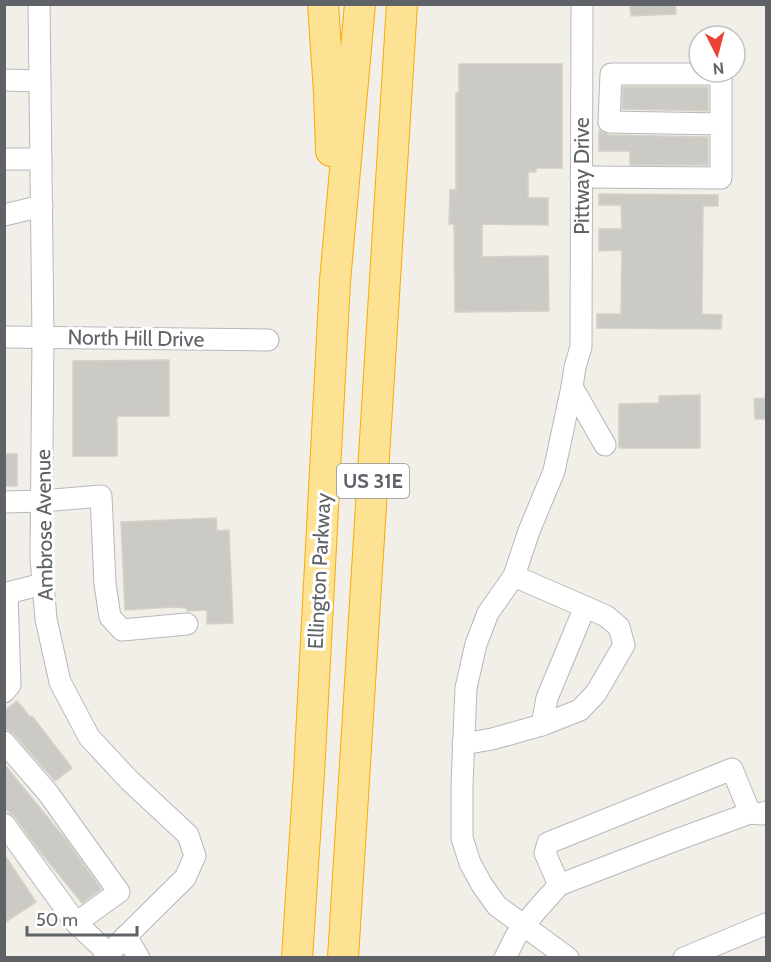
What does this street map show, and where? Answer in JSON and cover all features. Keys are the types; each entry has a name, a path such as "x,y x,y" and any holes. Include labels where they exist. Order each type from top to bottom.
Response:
{"highway":[{"path":"323,4 329,93 334,281"},
{"name":"Ellington Parkway","path":"297,957 334,281 360,4"},
{"name":"US 31E","path":"344,957 402,4"}],"street":[{"name":"Ambrose Avenue","path":"39,4 43,337 41,559 46,619 60,682 89,737 129,780 188,835 195,856 185,878 106,955"},
{"name":"Pittway Drive","path":"568,957 497,906 470,863 462,838 463,744 466,688 476,644 488,613 514,576 529,531 554,471 581,347 582,4"},
{"path":"581,177 721,178 721,124 721,74 611,74 609,122 721,124"},
{"path":"4,80 40,81"},
{"path":"4,159 41,159"},
{"path":"4,215 42,206"},
{"name":"North Hill Drive","path":"4,337 268,340"},
{"path":"572,387 605,445"},
{"path":"4,502 101,496 105,584 110,617 122,630 187,624"},
{"path":"463,744 492,739 542,725 580,710 596,693 624,645 620,627 606,616 514,576"},
{"path":"4,692 10,685 7,593 43,584"},
{"path":"542,725 547,699 585,607"},
{"path":"4,742 48,793 119,892 76,923"},
{"path":"559,885 545,853 548,843 732,769 758,813"},
{"path":"758,813 758,801 766,798"},
{"path":"505,957 516,936 559,885 668,843 758,813"},
{"path":"4,824 76,923 106,955"},
{"path":"684,957 766,924"},
{"path":"126,936 139,957"}],"building":[{"path":"630,4 675,4 676,14 631,16"},
{"path":"459,64 562,64 562,168 536,168 536,172 528,172 528,198 548,198 548,225 482,224 482,257 548,256 549,311 455,312 454,224 449,224 450,190 456,190 456,93 459,93"},
{"path":"623,87 708,87 708,111 622,109"},
{"path":"599,130 609,135 708,137 708,165 630,165 630,151 599,151"},
{"path":"599,194 718,195 718,206 703,206 702,314 722,315 721,329 597,328 597,314 621,314 622,250 599,251 599,229 622,229 621,205 599,205"},
{"path":"169,360 169,416 117,416 117,456 73,456 73,361"},
{"path":"700,395 700,448 619,448 619,404 659,403 659,396"},
{"path":"766,398 766,419 755,419 754,399"},
{"path":"4,454 17,454 17,486 4,486"},
{"path":"216,518 217,531 229,530 233,623 207,624 207,610 187,611 187,608 173,607 125,610 121,522"},
{"path":"17,701 30,717 32,716 72,768 55,781 14,734 4,727 4,711"},
{"path":"4,764 67,841 101,889 82,903 14,816 4,808"},
{"path":"4,854 36,902 4,923"}]}
